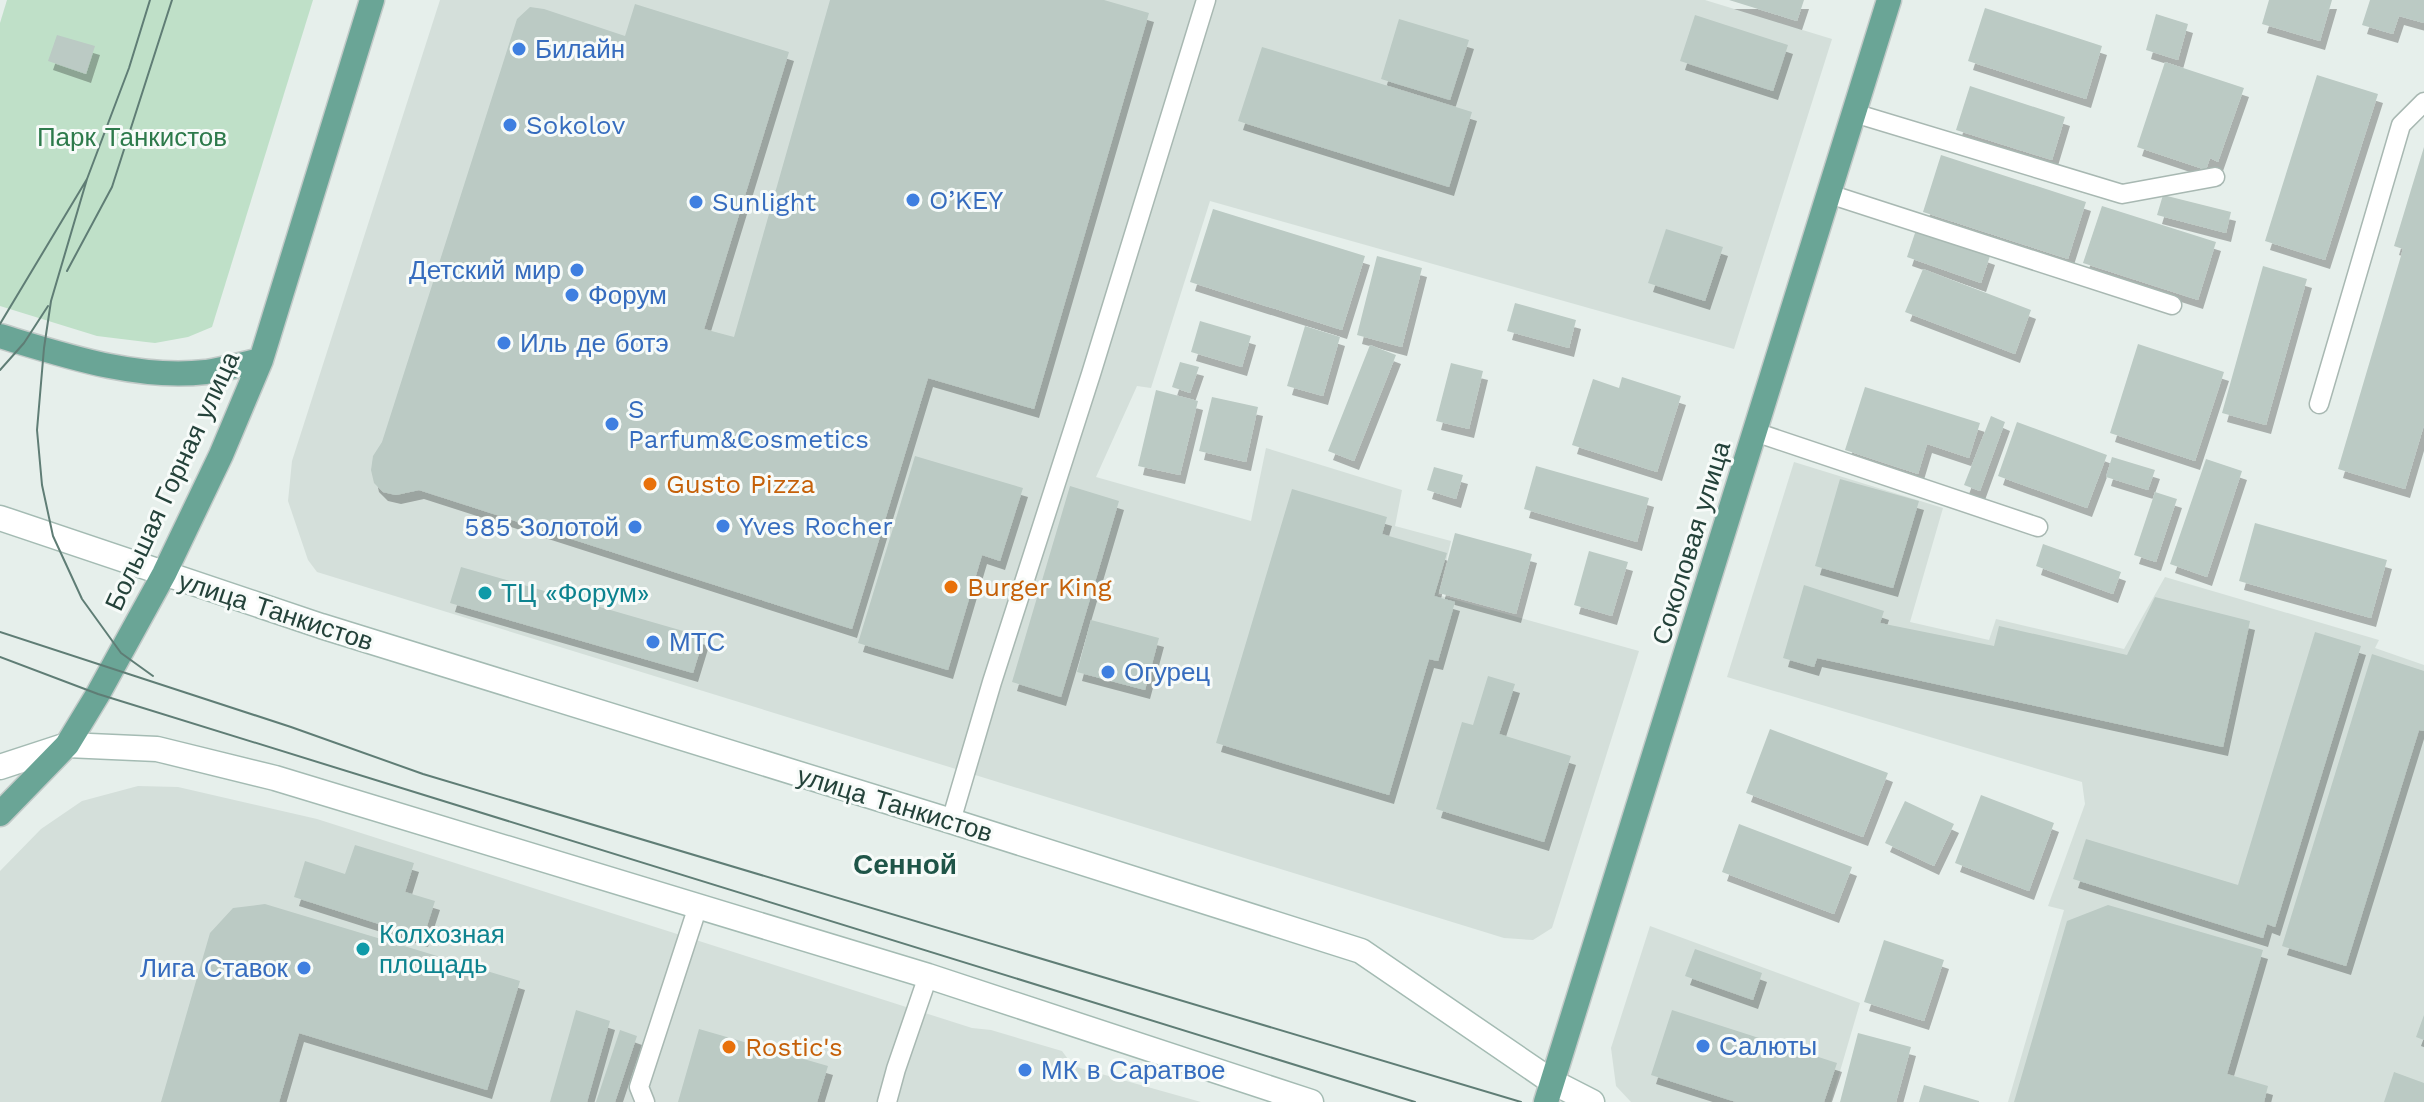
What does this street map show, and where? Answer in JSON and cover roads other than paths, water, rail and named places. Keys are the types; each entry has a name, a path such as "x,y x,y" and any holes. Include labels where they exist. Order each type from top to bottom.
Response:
{"main road":[{"name":"Большая Горная улица","path":"0,814 67,745 164,574 221,455 261,360 372,0"},
{"name":"Соколовая улица","path":"1548,1092 1889,0"},
{"path":"0,336 85,361 155,373 206,372 261,360"},
{"name":"улица Танкистов","path":"0,518 321,626 1361,951 1548,1092 1592,1102"},
{"path":"0,767 67,745 157,749 275,778 928,976 1311,1102"}],"lane":[{"path":"951,821 1206,0"},
{"path":"2319,404 2401,125 2424,102"},
{"path":"1854,113 2122,194 2215,177"},
{"path":"1829,194 2172,305"},
{"path":"1755,432 2038,527"},
{"path":"645,1102 639,1087 698,906"},
{"path":"887,1102 928,976"}],"tram line":[{"path":"0,324 87,179 129,68 150,0"},
{"path":"67,271 112,187 172,0"},
{"path":"87,179 51,301 44,348 37,430 42,485 53,536 82,599 121,653 153,676"},
{"path":"0,370 24,343 48,306"},
{"path":"0,632 291,727 423,774 1521,1102"},
{"path":"0,657 98,694 1415,1102"}],"place":[{"name":"Билайн","path":"519,49"},
{"name":"Sokolov","path":"510,125"},
{"name":"O’KEY","path":"913,200"},
{"name":"Sunlight","path":"696,202"},
{"name":"Детский мир","path":"577,270"},
{"name":"Форум","path":"572,295"},
{"name":"Иль де ботэ","path":"504,343"},
{"name":"S Parfum&Cosmetics","path":"612,424"},
{"name":"Gusto Pizza","path":"650,484"},
{"name":"Yves Rocher","path":"723,526"},
{"name":"585 Золотой","path":"635,527"},
{"name":"Burger King","path":"951,587"},
{"name":"ТЦ «Форум»","path":"485,593"},
{"name":"МТС","path":"653,642"},
{"name":"Огурец","path":"1108,672"},
{"name":"Колхозная площадь","path":"363,949"},
{"name":"Лига Ставок","path":"304,968"},
{"name":"Салюты","path":"1703,1046"},
{"name":"Rostic's","path":"729,1047"},
{"name":"МК в Саратвое","path":"1025,1070"}],"district":[{"name":"Сенной","path":"905,864"}],"park label":[{"name":"Парк Танкистов","path":"132,137"}]}
